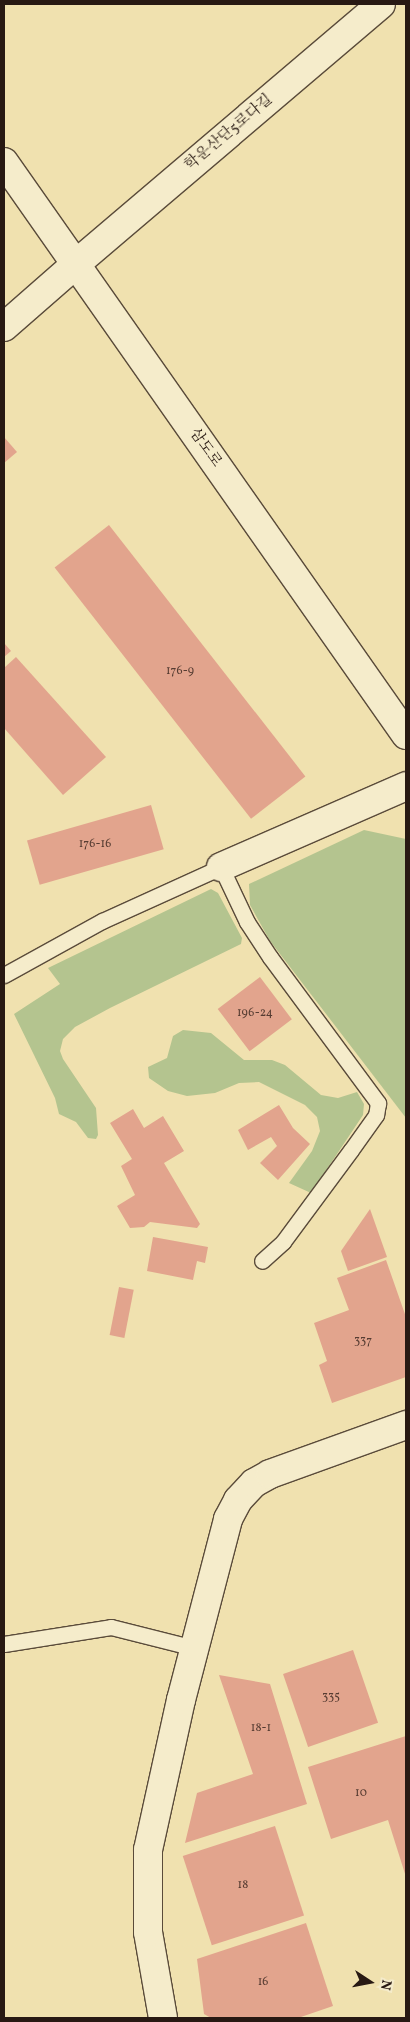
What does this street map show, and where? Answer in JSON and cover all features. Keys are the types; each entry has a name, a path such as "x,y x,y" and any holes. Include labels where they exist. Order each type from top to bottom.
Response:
{"street":[{"name":"학운산단5로다길","path":"4,327 381,4"},
{"name":"삼도로","path":"4,162 77,263 406,735"},
{"path":"221,867 406,786"},
{"path":"163,2018 148,1932 146,1873 155,1812 194,1648 228,1520 238,1500 254,1483 298,1462 406,1425"}],"lane":[{"path":"4,975 102,921 221,867 252,929 378,1103 376,1115 346,1158 283,1242 262,1262"},
{"path":"4,1644 111,1627 194,1648"}],"green space":[{"path":"364,830 406,839 406,1118 270,941 250,905 249,884"},
{"path":"211,889 218,893 242,938 241,944 110,1008 75,1027 63,1039 60,1051 63,1059 96,1108 98,1135 96,1139 88,1138 76,1122 59,1114 55,1098 14,1014 60,984 48,968"},
{"path":"183,1030 211,1033 244,1060 272,1060 285,1065 321,1095 338,1098 357,1092 364,1104 363,1115 311,1193 289,1183 312,1151 320,1131 317,1117 305,1105 259,1082 239,1083 215,1093 187,1096 168,1091 149,1078 148,1067 167,1058 173,1036"}],"building":[{"path":"4,437 17,452 4,463"},
{"path":"109,525 305,776 251,819 55,567"},
{"path":"4,643 11,651 4,657"},
{"path":"16,657 106,757 63,795 4,728 4,668"},
{"path":"151,805 164,849 40,885 27,841"},
{"path":"260,977 292,1019 250,1051 218,1009"},
{"path":"279,1105 293,1128 310,1144 278,1180 260,1163 277,1146 271,1137 248,1150 238,1130"},
{"path":"133,1109 144,1128 163,1116 184,1151 164,1163 200,1224 197,1228 150,1222 144,1227 130,1228 117,1206 135,1195 121,1166 132,1159 110,1123"},
{"path":"370,1209 387,1257 348,1271 341,1251"},
{"path":"153,1237 208,1247 205,1263 197,1261 193,1280 147,1271"},
{"path":"386,1260 406,1317 406,1377 332,1403 319,1365 327,1361 314,1323 349,1310 337,1278"},
{"path":"119,1287 134,1290 124,1338 110,1335"},
{"path":"353,1650 378,1723 308,1747 283,1674"},
{"path":"219,1675 270,1684 307,1804 185,1843 197,1793 253,1774"},
{"path":"406,1736 406,1877 388,1820 331,1839 308,1767"},
{"path":"275,1826 304,1915 212,1945 183,1856"},
{"path":"306,1923 333,2006 298,2018 211,2018 204,2014 197,1959"}]}
